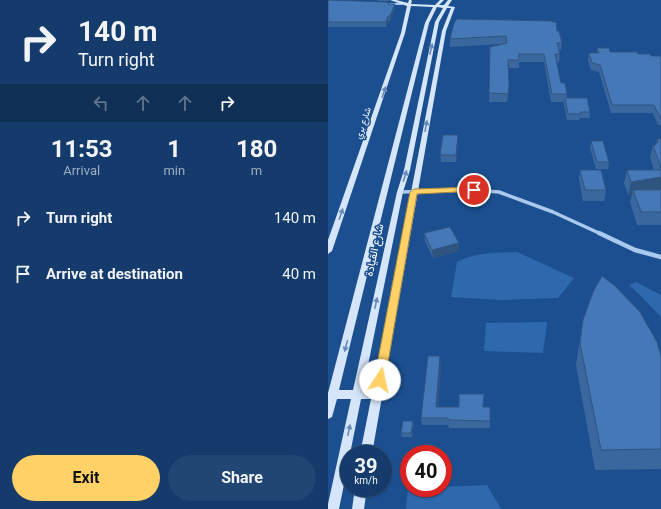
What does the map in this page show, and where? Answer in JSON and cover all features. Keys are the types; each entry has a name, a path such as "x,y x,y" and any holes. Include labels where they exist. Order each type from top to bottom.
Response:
{"main road":[{"path":"392,0 402,4 410,2 436,6"},
{"name":"شارع بري","path":"328,251 404,33 410,2"},
{"path":"368,445 444,31 447,3"},
{"name":"شارع القيادة","path":"328,414 356,310 388,174 427,23 436,6 447,3"},
{"name":"شارع القيادة","path":"333,509 400,192 407,170 437,22 447,3"},
{"path":"332,395 377,394"},
{"path":"358,509 360,497"}],"street":[{"path":"381,4 402,4"},
{"path":"400,192 474,190 499,192 553,212 635,250 661,257"}],"shaded area":[{"path":"517,252 574,278 558,298 501,300 451,297 457,262 471,256"},
{"path":"636,282 661,295 661,317 629,285"},
{"path":"547,322 543,353 484,351 486,323"},
{"path":"487,485 501,509 406,509 407,497 452,497 452,487"}],"building":[{"path":"328,0 387,2 389,3 388,4 395,4 386,22 328,22"},
{"path":"457,19 556,22 557,31 559,31 562,43 557,43 560,54 555,54 561,83 565,83 567,94 552,94 544,54 519,54 519,60 508,60 508,94 489,93 490,47 507,43 506,36 450,39 454,23"},
{"path":"597,48 609,48 610,52 638,52 638,54 661,56 661,117 654,105 612,105 600,65 592,63 589,53 599,53"},
{"path":"565,98 587,98 590,112 568,114"},
{"path":"443,135 458,135 456,155 440,155"},
{"path":"657,139 661,139 661,168 653,145 656,145 656,142 658,143"},
{"path":"591,141 603,141 609,162 597,162"},
{"path":"580,170 601,170 606,190 585,190"},
{"path":"627,170 661,170 661,177 631,182"},
{"path":"633,190 661,190 661,212 641,212"},
{"path":"450,227 459,243 432,250 424,233"},
{"path":"602,276 615,286 640,312 657,342 661,356 661,449 601,450 580,343 583,320 593,292"},
{"path":"428,356 440,356 436,407 459,407 459,394 484,394 483,407 490,407 490,421 421,418"},
{"path":"403,421 413,421 411,433 401,433"}],"route":[{"path":"380,380 414,192 474,190"}]}
